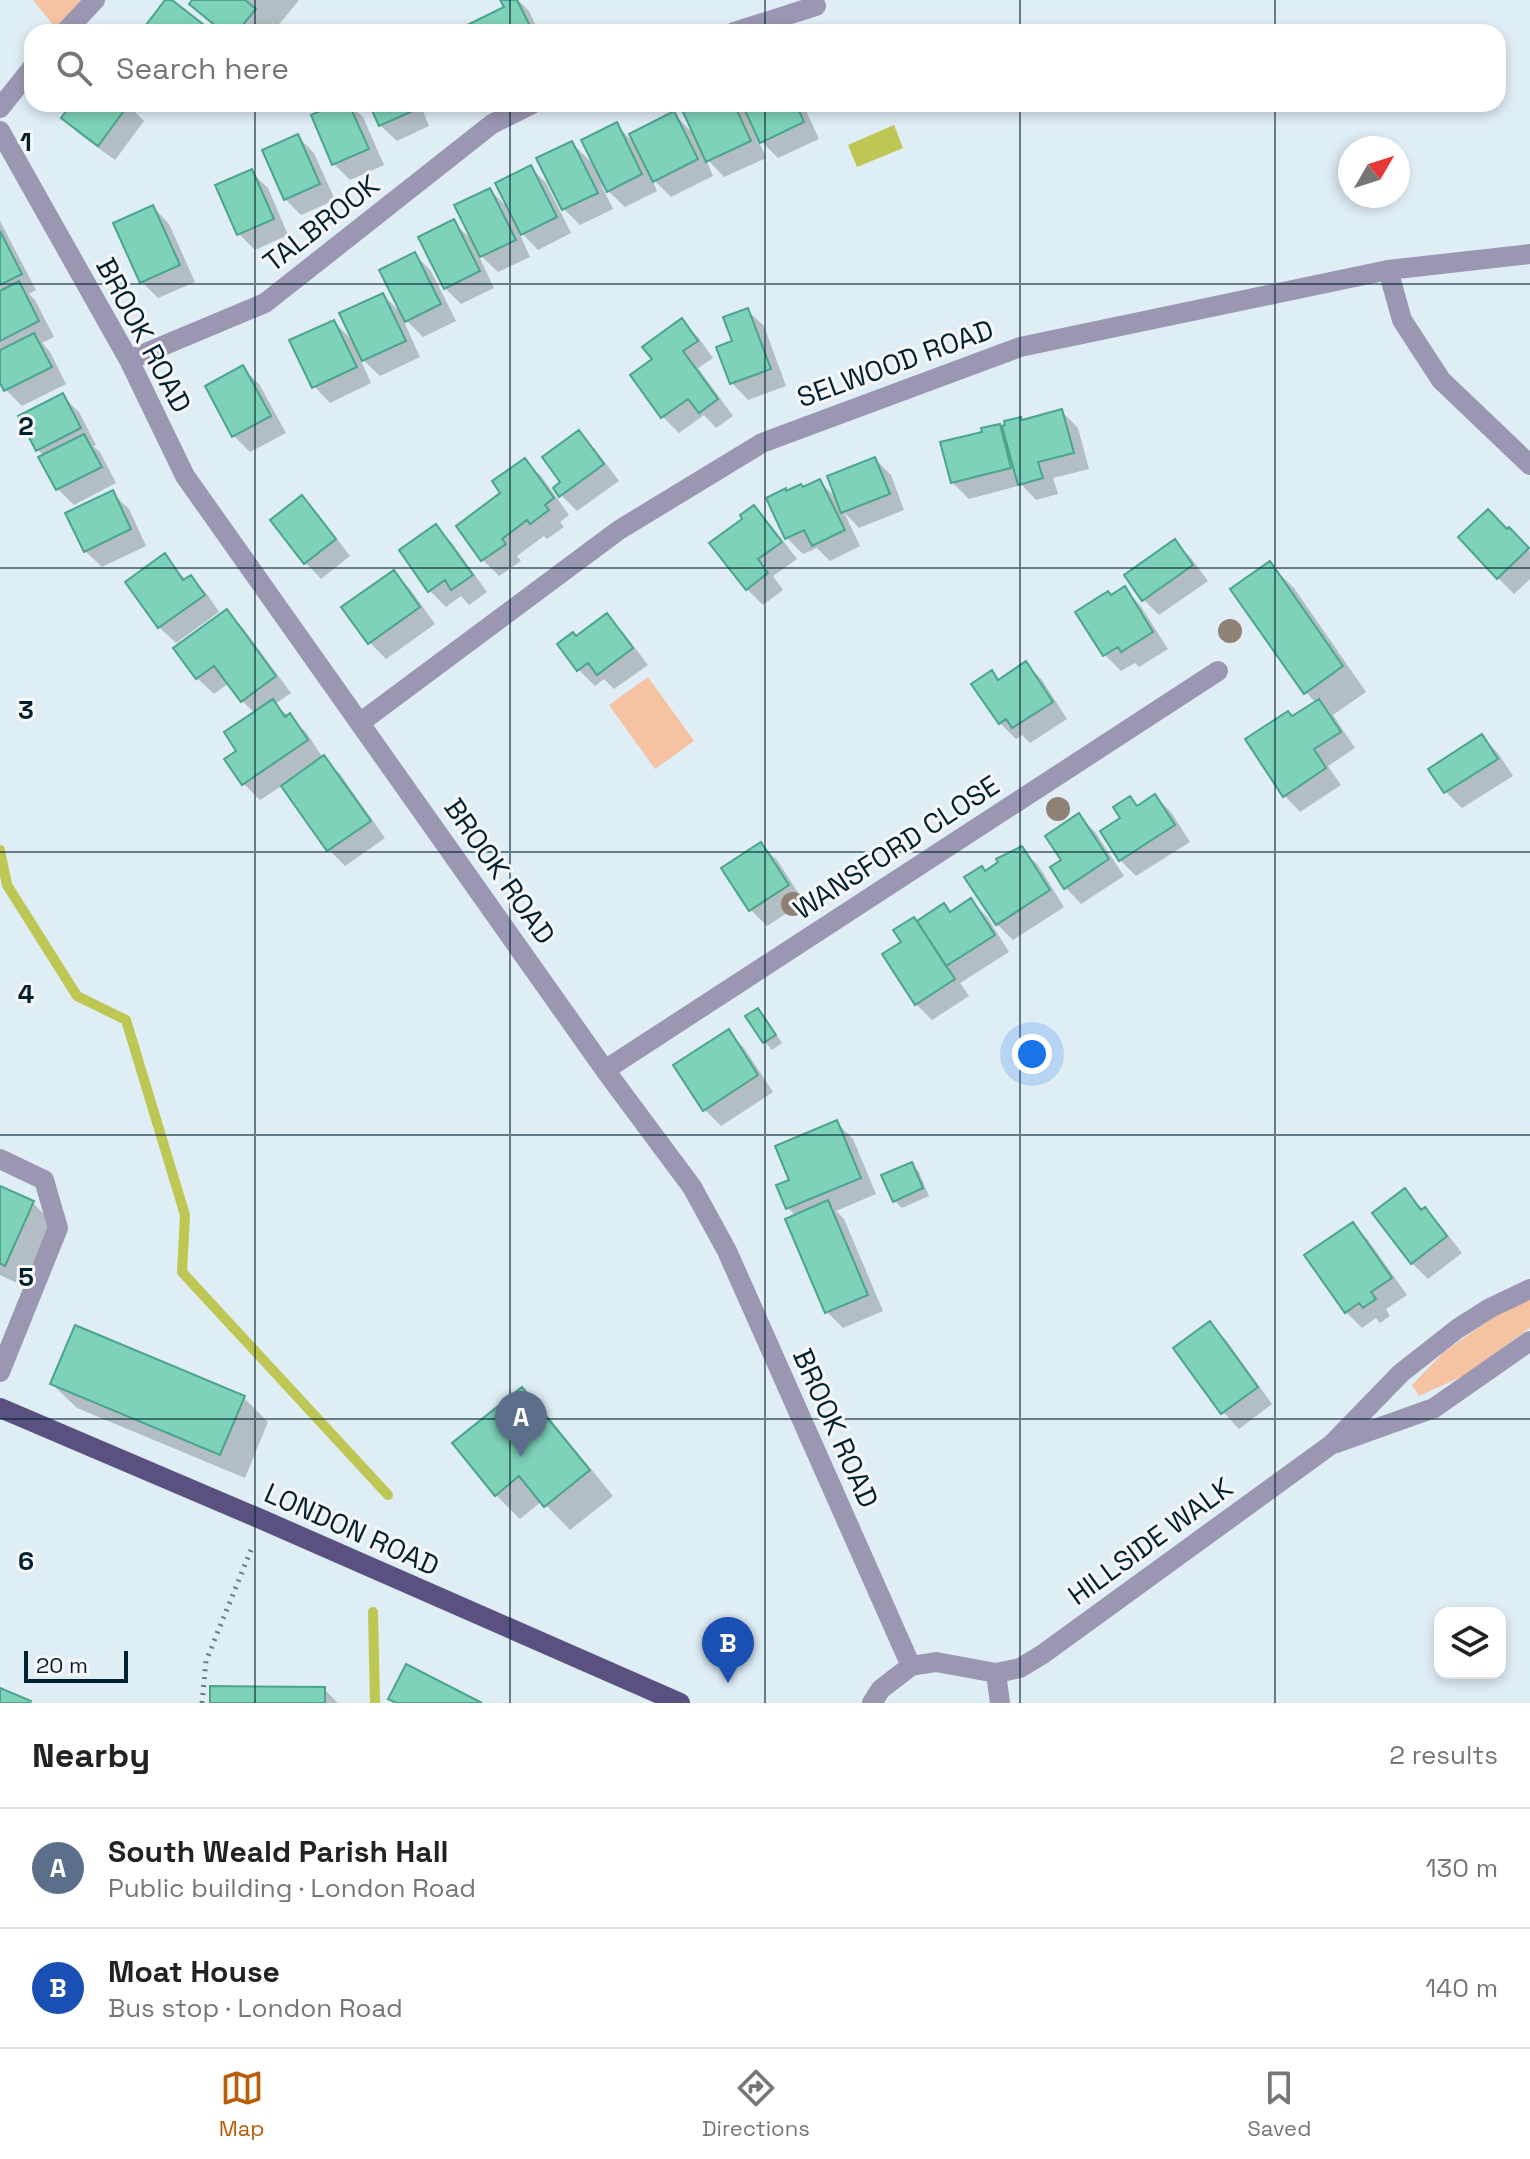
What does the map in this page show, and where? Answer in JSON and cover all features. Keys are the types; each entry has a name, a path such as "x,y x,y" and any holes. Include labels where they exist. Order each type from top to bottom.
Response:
{"main road":[{"name":"LONDON ROAD","path":"0,1408 680,1703"}],"street":[{"path":"72,24 95,0"},
{"path":"759,24 816,6"},
{"path":"0,108 24,78"},
{"name":"TALBROOK","path":"129,360 265,303 492,124 516,112"},
{"name":"BROOK ROAD","path":"0,131 129,360 185,476 605,1070 692,1187 727,1251 911,1666"},
{"name":"SELWOOD ROAD","path":"361,722 619,530 762,443 1020,347 1388,270 1530,254"},
{"path":"1388,270 1402,320 1441,380 1530,465"},
{"name":"WANSFORD CLOSE","path":"605,1070 1218,671"},
{"path":"0,1159 44,1180 58,1228 0,1372"},
{"name":"HILLSIDE WALK","path":"996,1673 1020,1668 1043,1654 1332,1444 1401,1373 1446,1338 1490,1308 1530,1289"},
{"name":"HILLSIDE WALK","path":"1332,1444 1434,1408 1530,1341"},
{"path":"872,1703 881,1689 911,1666 936,1662 996,1673 1000,1703"}],"path":[{"path":"202,1703 206,1661 263,1520"}],"shaded area":[{"path":"33,0 102,0 70,24 52,24"},
{"path":"894,125 903,148 857,167 848,145"},
{"path":"648,677 694,741 655,769 609,705"},
{"path":"1530,1294 1530,1328 1463,1376 1419,1396 1412,1385 1444,1352 1518,1299"}],"building":[{"path":"165,0 172,0 203,24 147,24"},
{"path":"192,0 245,0 256,9 244,24 213,24 189,4"},
{"path":"500,0 517,0 529,24 469,24 504,7"},
{"path":"65,112 123,112 98,146 61,118"},
{"path":"318,112 353,112 369,149 332,165 311,115"},
{"path":"373,112 410,112 379,126"},
{"path":"674,112 698,159 653,182 629,134"},
{"path":"683,112 738,112 751,141 706,162"},
{"path":"746,112 800,112 804,122 760,143"},
{"path":"617,122 642,174 607,192 581,140"},
{"path":"298,134 320,184 284,200 262,150"},
{"path":"572,141 598,193 562,210 536,158"},
{"path":"531,165 557,217 521,235 495,183"},
{"path":"252,169 274,219 237,235 215,185"},
{"path":"490,188 516,240 480,257 454,205"},
{"path":"153,205 180,265 140,283 113,223"},
{"path":"454,219 480,271 444,289 418,237"},
{"path":"0,231 22,274 0,285"},
{"path":"415,252 441,304 405,322 379,270"},
{"path":"19,281 39,321 0,341 0,291"},
{"path":"383,293 406,341 362,361 339,313"},
{"path":"748,308 771,369 730,384 716,347 732,341 723,317"},
{"path":"682,318 698,341 683,351 718,399 699,413 688,399 661,418 630,375 652,359 642,347"},
{"path":"334,320 357,367 312,388 289,340"},
{"path":"34,333 52,367 4,391 0,383 0,350"},
{"path":"243,365 271,416 232,437 205,386"},
{"path":"63,393 81,428 36,451 18,416"},
{"path":"1062,409 1074,453 1038,462 1043,478 1018,485 1002,426 1005,425 1004,421 1021,417 1022,420"},
{"path":"1000,424 1011,468 951,483 940,442 982,432 981,428"},
{"path":"579,430 604,464 559,497 553,488 560,482 542,457"},
{"path":"84,434 102,467 56,490 38,457"},
{"path":"875,457 890,494 841,513 827,476"},
{"path":"525,458 554,498 545,505 549,510 530,524 527,520 502,539 506,544 481,561 456,526 500,493 492,481"},
{"path":"820,479 845,530 812,546 804,530 785,539 766,498 786,488 786,491 801,484 803,487"},
{"path":"113,490 131,529 84,552 65,513"},
{"path":"302,495 336,539 304,564 270,520"},
{"path":"754,505 782,542 758,559 768,573 746,590 709,543 742,519 740,515"},
{"path":"1488,509 1529,548 1497,579 1458,537"},
{"path":"436,524 473,575 451,590 445,580 428,592 399,550"},
{"path":"1175,539 1193,565 1142,601 1124,575"},
{"path":"165,553 183,580 191,575 205,595 158,628 125,582"},
{"path":"1270,561 1343,666 1304,694 1230,589"},
{"path":"394,570 420,607 368,644 341,607"},
{"path":"1125,586 1153,632 1121,652 1118,647 1103,656 1075,612 1108,591 1111,595"},
{"path":"227,609 276,676 241,702 214,666 196,679 173,648"},
{"path":"607,613 633,648 597,675 588,663 577,671 557,644 573,632 576,636"},
{"path":"1026,661 1053,702 1012,728 1006,719 999,724 971,684 992,670 998,680"},
{"path":"273,699 285,717 290,713 308,740 242,785 224,759 236,751 224,732"},
{"path":"1319,699 1341,732 1314,749 1326,768 1283,797 1245,739 1288,711 1292,716"},
{"path":"1482,734 1498,759 1444,793 1428,769"},
{"path":"324,755 371,821 327,851 281,786"},
{"path":"1155,794 1175,825 1119,861 1100,831 1120,818 1113,807 1130,796 1137,806"},
{"path":"1079,813 1109,859 1064,889 1050,867 1061,860 1045,836"},
{"path":"761,842 789,885 749,911 721,868"},
{"path":"1022,846 1050,890 996,925 964,877 982,866 985,871 998,862 996,859"},
{"path":"971,898 995,935 946,966 917,921 944,903 950,912"},
{"path":"914,917 955,979 915,1005 882,954 901,942 893,930"},
{"path":"758,1008 776,1035 763,1043 745,1016"},
{"path":"729,1029 758,1075 703,1111 673,1065"},
{"path":"837,1120 861,1178 786,1209 776,1185 789,1180 775,1146"},
{"path":"912,1162 923,1188 893,1202 881,1175"},
{"path":"0,1186 34,1201 5,1266 0,1263"},
{"path":"1405,1188 1421,1210 1425,1207 1447,1236 1411,1264 1372,1213"},
{"path":"828,1200 868,1295 825,1313 785,1219"},
{"path":"1353,1222 1392,1278 1371,1292 1376,1299 1363,1308 1359,1303 1345,1313 1304,1255"},
{"path":"1210,1321 1258,1387 1221,1414 1173,1348"},
{"path":"75,1325 245,1396 220,1455 50,1384"},
{"path":"522,1387 590,1470 544,1507 519,1476 495,1496 452,1443"},
{"path":"406,1664 482,1703 396,1703 388,1699"},
{"path":"210,1686 325,1687 325,1703 210,1703"},
{"path":"0,1688 31,1701 0,1703"}],"waterway":[{"path":"0,850 7,885 77,996 126,1020 185,1215 182,1272 388,1495"},
{"path":"373,1612 375,1703"}],"place":[{"name":"South Weald Parish Hall","path":"521,1457"},
{"name":"Moat House","path":"728,1683"}]}
